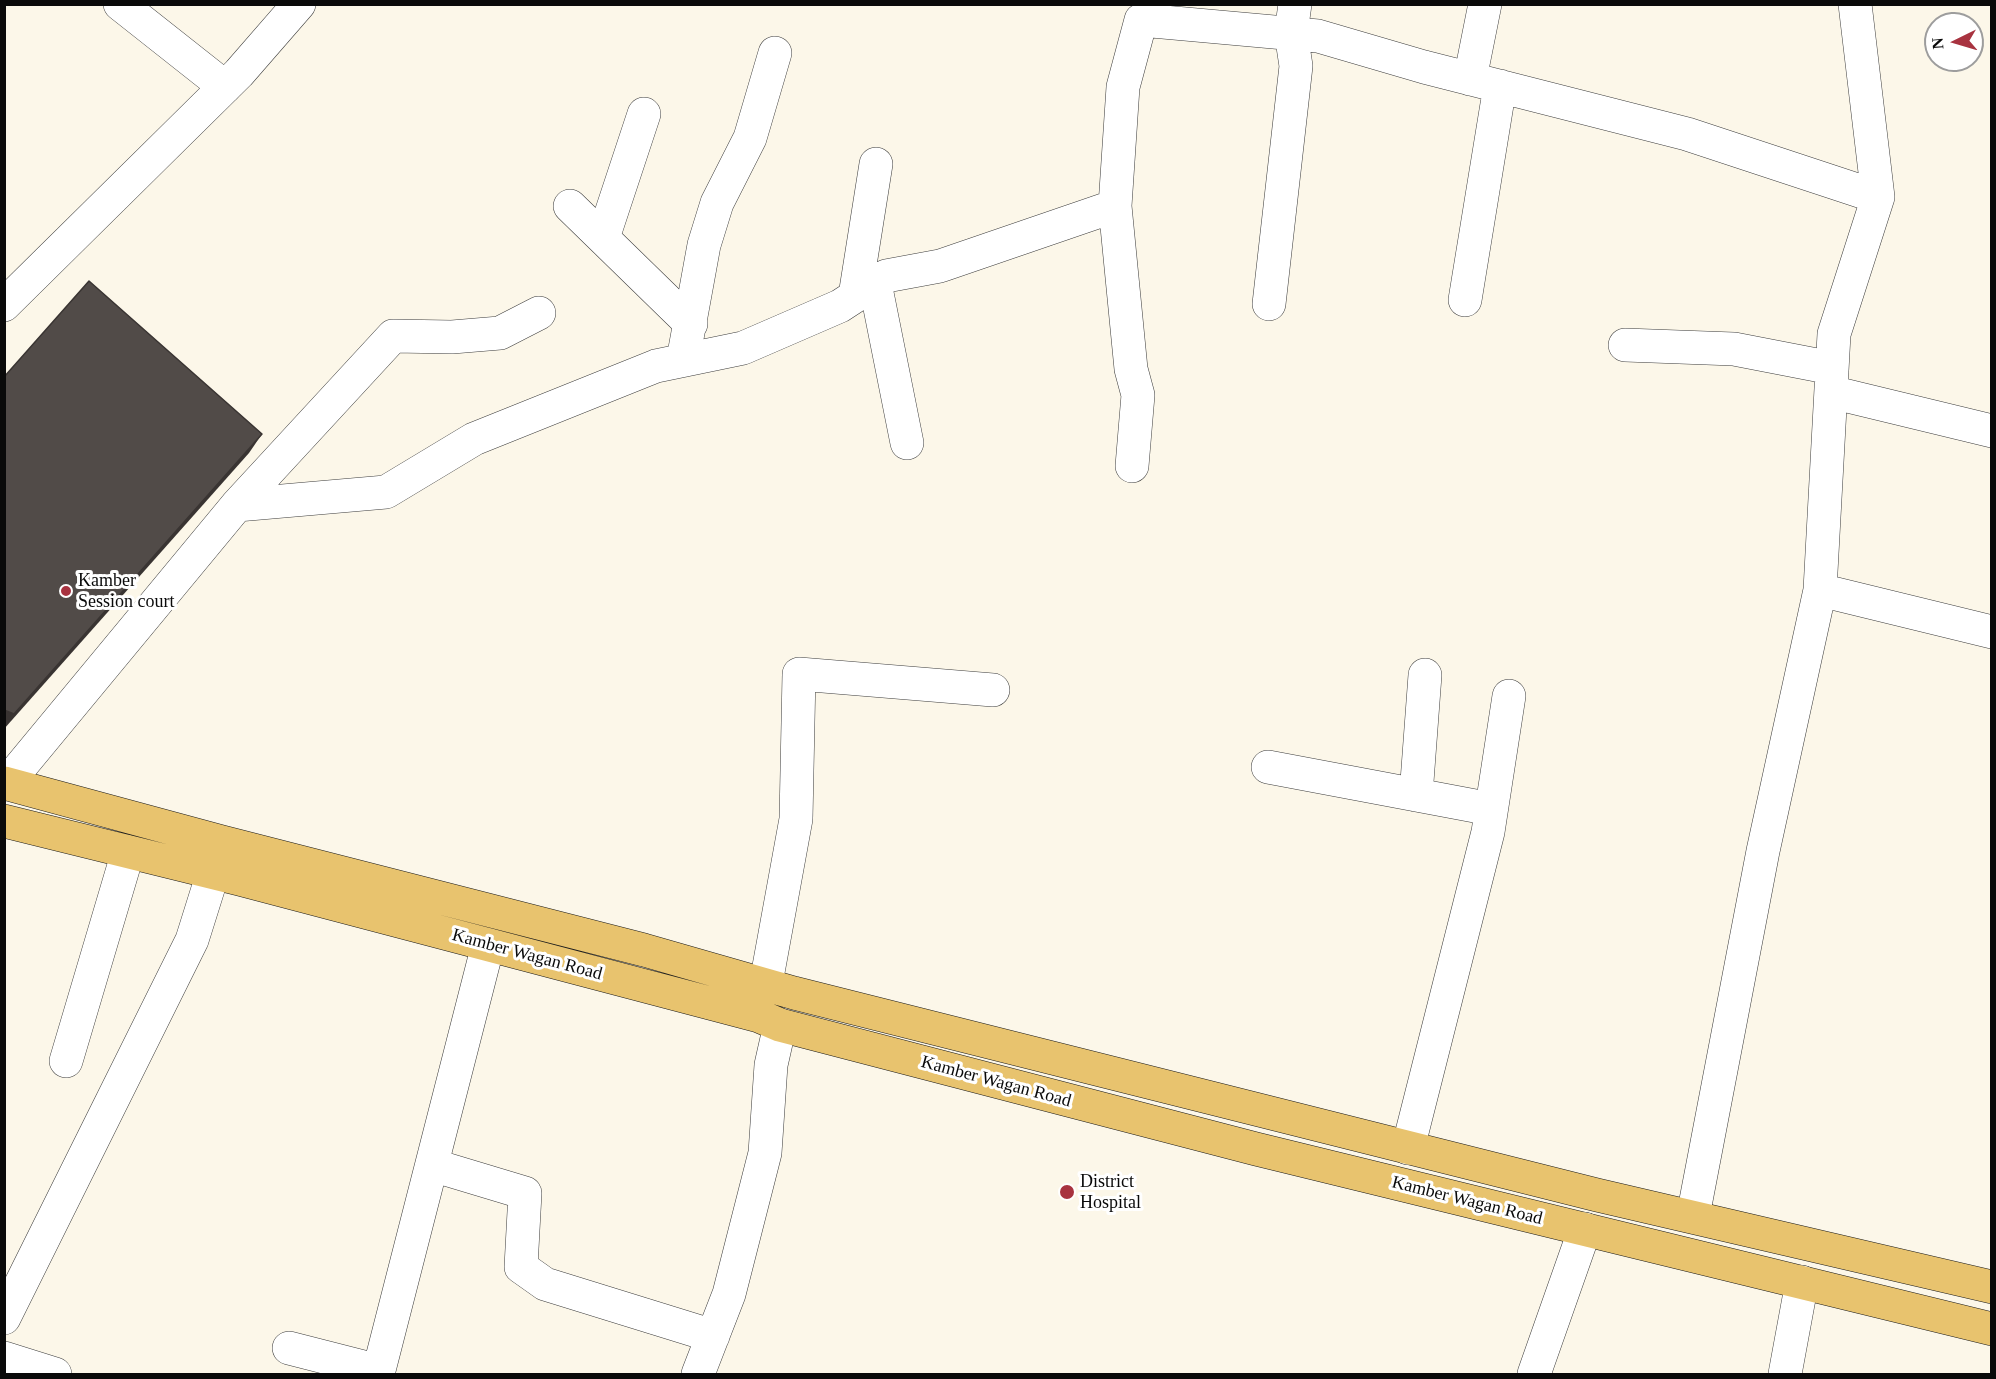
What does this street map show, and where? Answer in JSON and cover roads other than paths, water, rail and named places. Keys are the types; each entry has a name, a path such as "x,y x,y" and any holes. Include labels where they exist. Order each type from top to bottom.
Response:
{"main road":[{"name":"Kamber Wagan Road","path":"6,783 766,983 806,996 1408,1148 1992,1287"},
{"name":"Kamber Wagan Road","path":"4,821 488,945 759,1016 780,1025 1256,1149 1992,1329"}],"street":[{"path":"120,4 225,87"},
{"path":"4,305 225,87 299,4"},
{"path":"1465,300 1485,83 1485,4"},
{"path":"1693,1216 1763,851 1820,590 1834,334 1878,197 1855,4"},
{"path":"1132,466 1138,395 1131,369 1115,206 1126,75 1141,20 1162,13 1293,19 1318,36 1485,83 1687,134 1878,197"},
{"path":"1269,304 1296,66 1293,19"},
{"path":"683,360 704,245 714,213 750,138 775,53"},
{"path":"603,238 644,114"},
{"path":"876,164 865,290 907,443"},
{"path":"570,206 691,324"},
{"path":"237,505 386,492 474,439 656,366 743,348 840,306 886,276 940,266 1115,206"},
{"path":"6,783 237,505 393,336 452,337 500,333 539,313"},
{"path":"1625,345 1734,349 1992,431"},
{"path":"1820,590 1992,632"},
{"path":"766,983 796,819 799,674 993,690"},
{"path":"1416,795 1425,675"},
{"path":"1408,1148 1491,809 1509,696"},
{"path":"1268,767 1491,809"},
{"path":"66,1061 128,852"},
{"path":"4,1318 192,940 213,873"},
{"path":"289,1348 379,1373 488,945"},
{"path":"698,1374 729,1294 765,1153 771,1065 780,1025"},
{"path":"432,1165 525,1192 521,1267 545,1284 712,1336"},
{"path":"1534,1374 1585,1229"},
{"path":"1785,1374 1802,1282"},
{"path":"4,1358 55,1374"}],"place":[{"name":"Kamber Session court","path":"66,591"},
{"name":"District Hospital","path":"1067,1192"}]}
